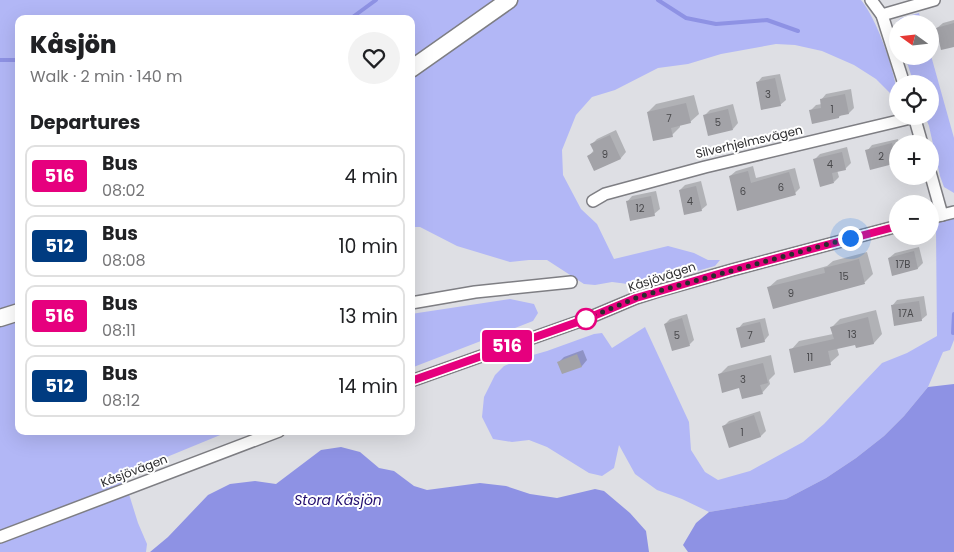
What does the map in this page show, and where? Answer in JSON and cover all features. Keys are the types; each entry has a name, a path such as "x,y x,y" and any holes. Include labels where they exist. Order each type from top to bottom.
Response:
{"street":[{"path":"415,66 509,0"},
{"path":"871,0 882,15 901,75"},
{"path":"882,15 934,0"},
{"name":"Silverhjelmsvägen","path":"593,202 605,194 705,167 889,123"},
{"path":"934,185 942,215"},
{"path":"939,216 954,212"},
{"name":"Kåsjövägen","path":"415,380 586,319 636,298 732,270 889,228"},
{"path":"415,302 475,292 571,282"},
{"path":"0,318 15,313"},
{"name":"Kåsjövägen","path":"0,537 268,435"}],"shaded area":[{"path":"0,0 861,0 873,19 889,58 889,65 891,65 893,75 889,75 889,92 876,79 854,65 822,51 795,45 776,44 721,54 688,64 658,68 615,90 592,97 576,115 562,150 563,175 581,209 597,224 614,259 668,246 694,253 708,260 720,260 715,266 644,286 612,282 595,285 584,284 547,260 510,262 457,246 420,227 415,227 415,15 15,15 15,435 220,435 123,475 138,523 147,544 146,552 0,552"},
{"path":"908,65 934,65 936,75 911,75"},
{"path":"939,84 954,138 954,193 944,187 939,171 939,135 931,135 929,126 939,125"},
{"path":"954,218 954,340 950,350 943,352 928,387 904,416 884,436 826,478 786,499 709,512 657,490 635,474 619,445 614,468 602,476 589,473 547,447 529,440 512,442 493,439 482,417 484,397 495,375 504,366 594,334 602,333 612,348 645,327 689,422 691,450 705,472 718,480 750,471 803,442 824,424 882,363 907,353 937,336 936,245 939,245 939,223"},
{"path":"510,299 534,304 538,313 533,321 415,366 415,313"}],"water":[{"path":"954,384 954,552 688,552 683,545 696,523 709,512 786,499 826,478 884,436 904,416 928,387"},
{"name":"Stora Kåsjön","path":"341,447 360,452 379,468 394,471 414,486 427,490 480,483 506,486 530,494 557,498 595,489 604,491 630,513 646,531 649,552 150,552 168,537 208,495 230,484 255,481 276,484 321,450"}],"building":[{"path":"954,23 954,47 941,50 939,27"},
{"path":"775,78 781,106 761,110 756,82"},
{"path":"845,94 849,114 812,124 809,110 821,108 820,99"},
{"path":"686,103 691,123 671,128 673,137 653,141 647,112"},
{"path":"728,109 733,130 708,136 703,115"},
{"path":"610,135 621,159 594,171 587,156 594,152 590,144"},
{"path":"889,144 889,165 870,170 865,150"},
{"path":"842,152 846,170 832,173 834,183 820,187 813,159"},
{"path":"748,171 751,183 789,172 796,195 737,211 729,176"},
{"path":"696,186 702,211 684,215 679,190"},
{"path":"651,196 655,216 630,221 626,201"},
{"path":"914,251 918,269 892,276 888,258"},
{"path":"859,259 865,284 773,309 767,287 825,273 824,268"},
{"path":"919,301 922,321 894,326 891,305"},
{"path":"868,317 874,344 856,348 855,345 828,351 831,365 794,373 789,349 834,339 830,327"},
{"path":"682,318 690,346 672,351 664,324"},
{"path":"760,322 765,342 741,348 736,328"},
{"path":"577,354 582,367 562,374 557,362"},
{"path":"763,363 768,383 760,385 763,394 742,399 739,388 722,393 718,374"},
{"path":"754,415 761,437 729,448 722,426"}],"waterway":[{"path":"355,15 376,0"},
{"path":"658,0 686,18 716,24 767,20 798,31"},
{"path":"0,60 15,60"},
{"path":"953,333 954,314"}],"bus line":[{"name":"516","path":"415,380 586,319 636,298 889,228"}],"route":[{"path":"586,319 655,292 850,238"}]}
